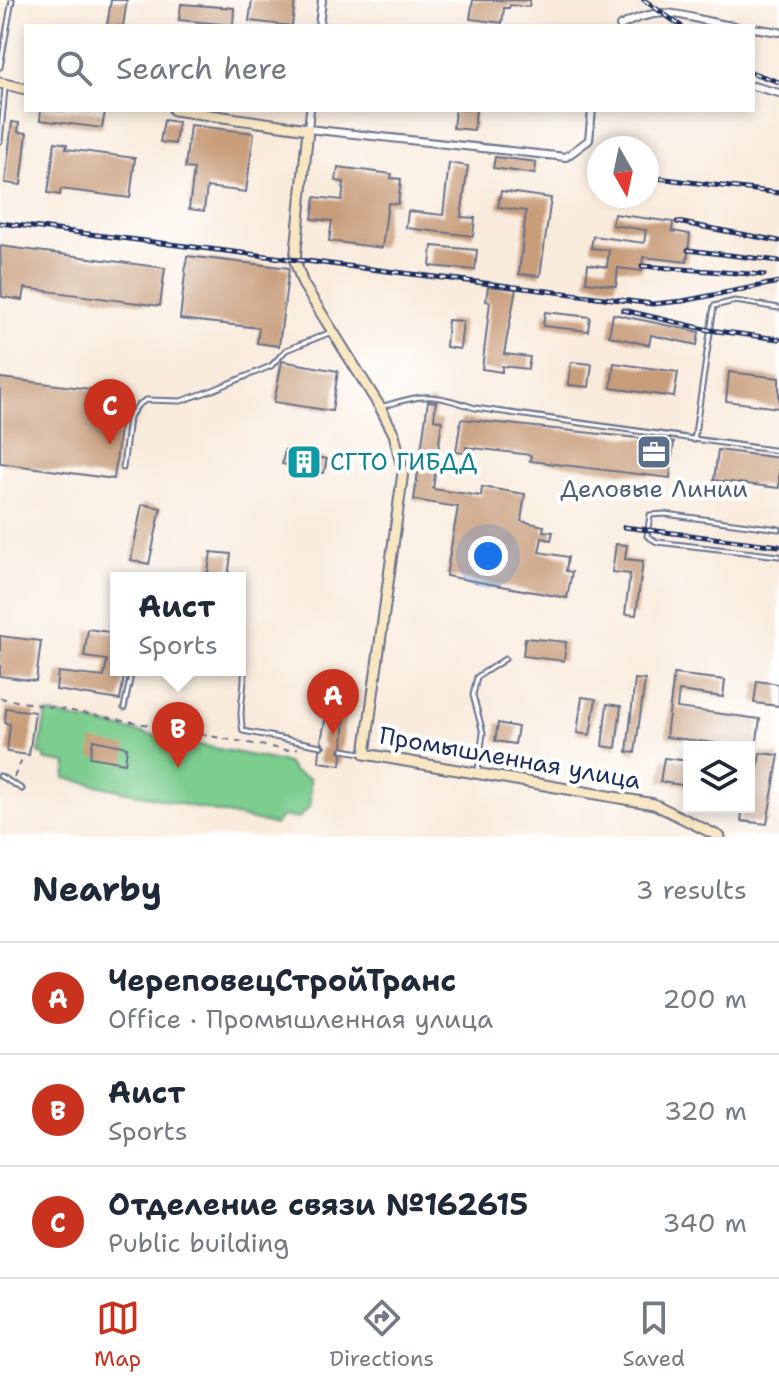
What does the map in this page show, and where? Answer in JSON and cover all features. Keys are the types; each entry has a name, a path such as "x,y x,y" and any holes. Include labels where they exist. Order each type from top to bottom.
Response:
{"street":[{"path":"319,24 322,0"},
{"path":"623,24 636,14 660,6 683,8 716,24"},
{"path":"755,28 779,32"},
{"path":"3,84 24,89"},
{"path":"755,87 779,93"},
{"path":"188,112 308,129 566,157 589,140 592,112"},
{"path":"308,129 310,112"},
{"name":"Промышленная улица","path":"308,129 295,261 303,284 394,434 403,472 365,754 654,804 720,837"}],"lane":[{"path":"0,67 12,0"},
{"path":"0,141 3,84"},
{"path":"694,440 714,306 735,301 779,308"},
{"path":"123,468 129,418 138,405 146,400 181,401 213,390 271,366 286,350 332,331"},
{"path":"380,407 421,395 439,396 475,408 779,451"},
{"path":"391,473 403,472"},
{"path":"779,529 665,514 650,515 646,525 647,536 657,542 779,556"},
{"path":"478,773 483,733 473,695 477,677 505,659"},
{"path":"124,708 131,676"},
{"path":"244,676 239,719 243,731 321,746"},
{"path":"343,750 365,754"},
{"path":"0,776 22,789"}],"path":[{"path":"0,698 287,750 315,745"},
{"path":"11,783 22,760"}],"green space":[{"path":"46,713 287,763 294,772 310,779 310,806 298,819 282,816 275,825 65,778 67,763 45,760 45,755 39,754"}],"building":[{"path":"111,0 127,0 123,24 107,24"},
{"path":"252,0 295,0 292,24 249,21"},
{"path":"473,0 530,0 529,7 510,5 504,8 502,23 470,19"},
{"path":"181,4 234,8 233,24 179,20"},
{"path":"41,112 105,112 102,128 40,120"},
{"path":"455,112 476,112 474,130 453,128"},
{"path":"164,120 178,122 175,144 160,142"},
{"path":"12,122 19,123 18,132 27,133 21,185 5,183"},
{"path":"190,125 254,133 246,192 207,187 204,211 189,209 194,169 185,168"},
{"path":"55,142 67,144 66,149 135,158 130,198 61,189 60,195 48,193"},
{"path":"495,157 536,162 535,174 493,168"},
{"path":"449,163 468,166 461,217 475,218 473,236 406,228 408,211 443,215"},
{"path":"338,167 392,174 391,178 401,179 398,204 388,203 382,248 329,241 332,221 312,219 315,197 342,200 344,182 336,181"},
{"path":"501,191 551,198 540,276 519,274 526,211 498,207"},
{"path":"614,214 673,222 672,231 690,234 687,262 643,257 642,271 618,268 616,286 586,282 588,264 607,267 609,250 591,248 593,236 644,243 646,230 612,225"},
{"path":"0,246 165,268 160,306 25,288 23,300 2,297"},
{"path":"432,246 477,250 475,270 430,266"},
{"path":"187,256 289,268 279,346 257,343 259,328 180,319"},
{"path":"488,286 516,289 504,354 530,357 528,369 502,366 502,372 482,369 490,302 486,301"},
{"path":"545,312 590,317 588,331 543,326"},
{"path":"613,314 699,332 697,345 651,335 649,345 609,336"},
{"path":"448,320 463,321 460,349 446,347"},
{"path":"282,361 338,371 332,411 274,402"},
{"path":"571,362 592,364 589,387 568,385"},
{"path":"614,363 678,372 674,397 611,388"},
{"path":"729,372 779,378 779,408 726,401"},
{"path":"0,378 124,393 114,479 0,463"},
{"path":"428,401 436,402 434,419 442,421 433,489 481,496 482,487 525,494 521,521 544,526 543,531 553,532 551,540 542,538 539,552 568,557 566,571 572,572 567,598 446,576 458,507 414,500"},
{"path":"461,419 674,442 670,478 530,461 531,455 466,447 465,453 456,452"},
{"name":"СГТО ГИБДД","path":"285,450 327,459 324,473 282,464"},
{"path":"718,450 779,458 779,488 714,480"},
{"path":"142,504 161,508 149,564 131,560"},
{"path":"616,544 627,545 625,559 643,561 636,615 625,614 630,574 612,572"},
{"path":"211,552 231,554 229,572 208,572"},
{"path":"88,629 110,632 110,676 124,676 120,700 56,690 58,672 104,677 107,660 84,657"},
{"path":"0,636 41,641 36,681 0,676"},
{"path":"525,638 566,642 564,661 523,656"},
{"path":"674,674 725,680 723,697 679,691 677,708 760,719 756,748 755,741 699,741 666,737"},
{"path":"635,679 645,680 635,753 627,752"},
{"path":"757,681 779,684 779,706 754,703"},
{"path":"582,697 596,699 590,735 577,733"},
{"path":"607,704 621,706 616,748 602,746"},
{"path":"6,708 35,712 29,755 7,752 10,724 5,723"},
{"path":"327,711 345,713 343,746 339,750 342,754 341,765 319,762 320,750 325,746 321,741"},
{"path":"498,723 518,727 515,744 495,741"},
{"path":"93,740 127,747 125,763 90,757"},
{"path":"760,753 779,755 767,824 741,821 742,813 755,813"},
{"path":"664,758 683,760 683,785 660,782"}],"railway":[{"path":"644,0 678,24"},
{"path":"755,74 779,82"},
{"path":"659,178 779,193"},
{"path":"677,222 779,241"},
{"path":"0,223 653,304 779,282"},
{"path":"688,250 779,261"},
{"path":"642,266 764,275"},
{"path":"623,310 709,330 779,339"},
{"path":"624,527 779,546"}],"place":[{"name":"Отделение связи №162615","path":"110,445"},
{"name":"Деловые Линии","path":"654,452"},
{"name":"СГТО ГИБДД","path":"304,462"},
{"name":"ЧереповецСтройТранс","path":"333,735"},
{"name":"Аист","path":"178,768"}]}
